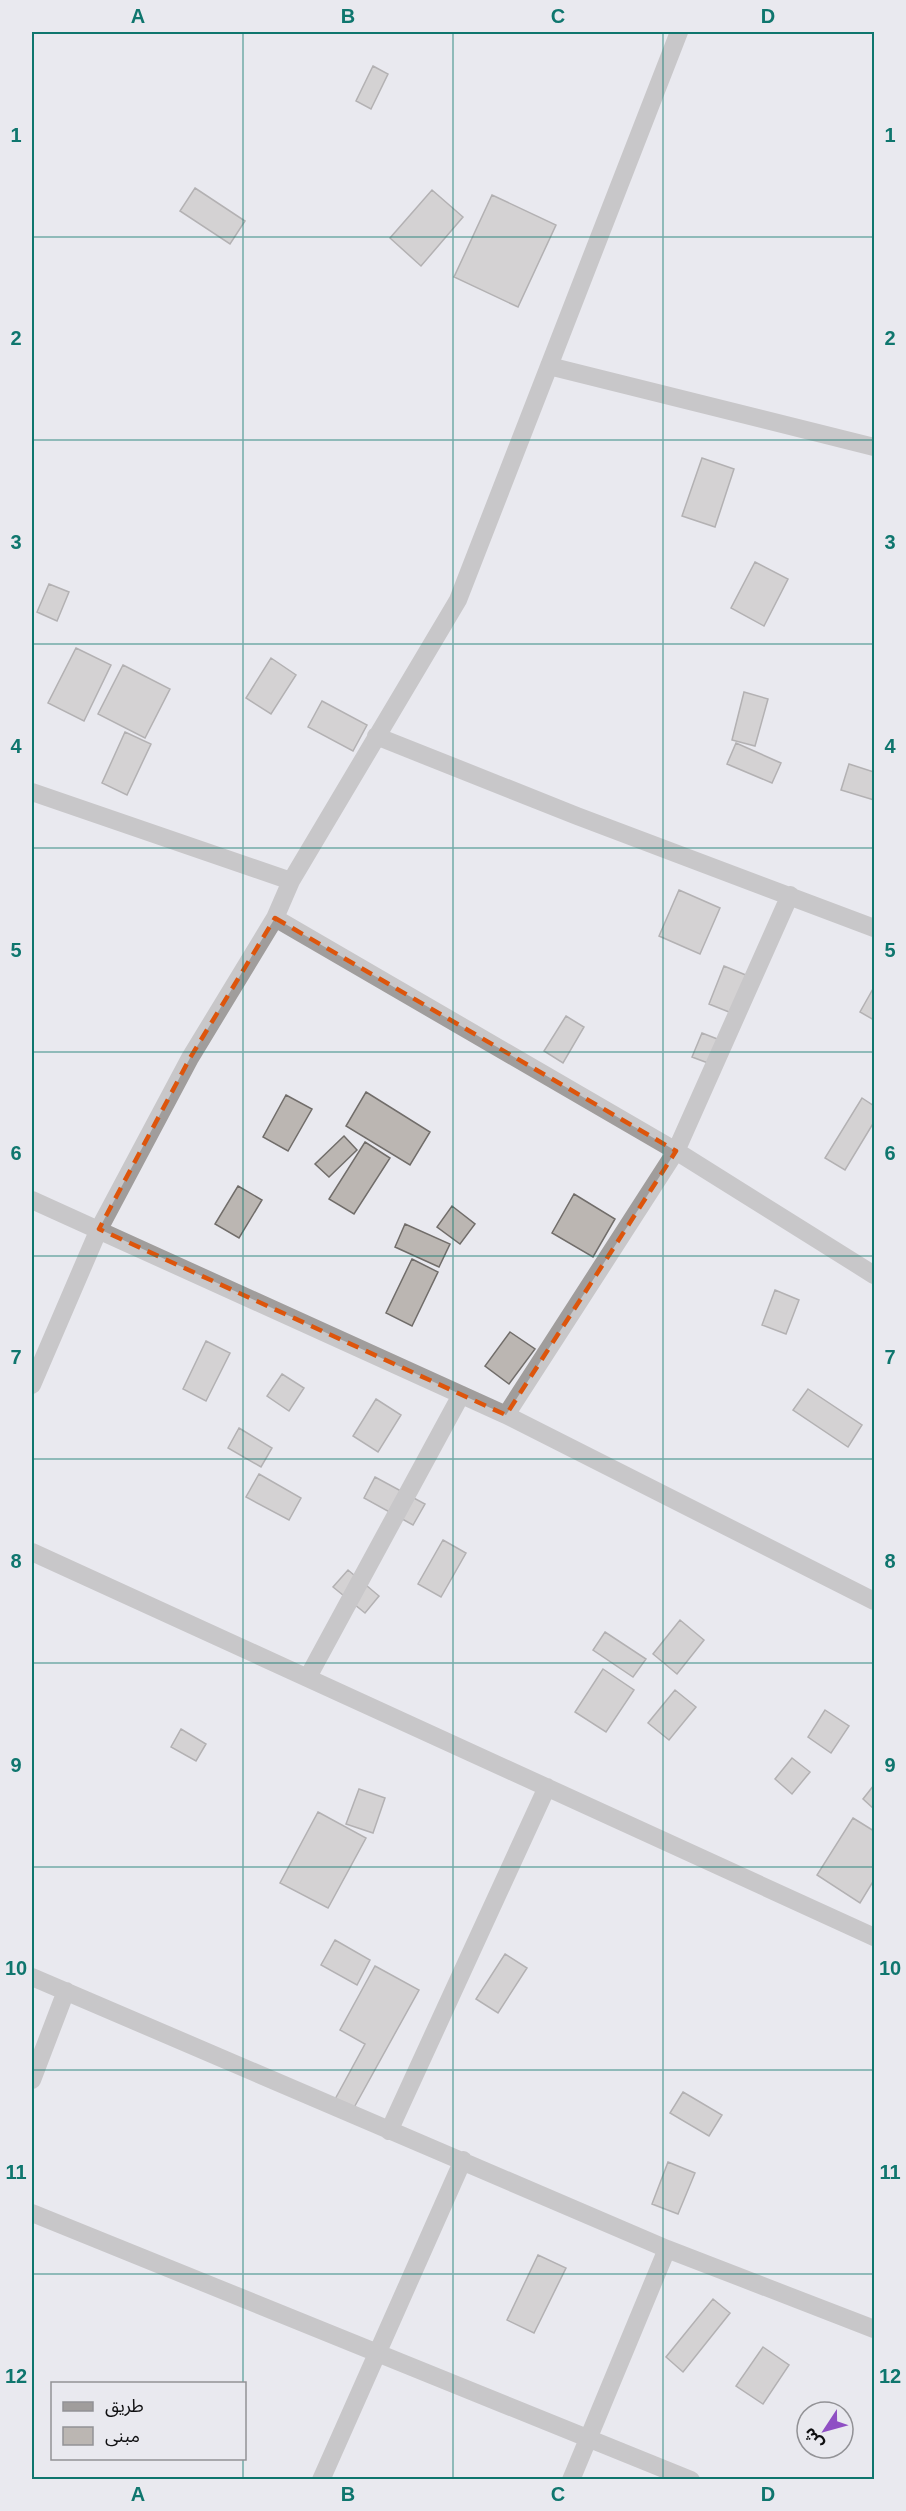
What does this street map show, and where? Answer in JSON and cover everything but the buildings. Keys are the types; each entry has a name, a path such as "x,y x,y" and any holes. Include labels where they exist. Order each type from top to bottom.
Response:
{"street":[{"path":"32,1385 99,1229 190,1058 275,918 291,881 458,600 678,32"},
{"path":"549,366 874,447"},
{"path":"376,736 577,816 874,928"},
{"path":"32,792 291,881"},
{"path":"506,1415 676,1151 790,895"},
{"path":"275,918 676,1151 874,1275"},
{"path":"32,1200 506,1415 874,1601"},
{"path":"308,1677 461,1395"},
{"path":"32,1552 874,1937"},
{"path":"389,2131 547,1787"},
{"path":"32,1977 667,2249 874,2330"},
{"path":"32,2080 66,1990"},
{"path":"321,2480 463,2160"},
{"path":"32,2213 377,2355 691,2480"},
{"path":"571,2480 667,2249"}],"highlighted area":[{"path":"275,918 676,1151 506,1415 99,1229 190,1058"}]}
